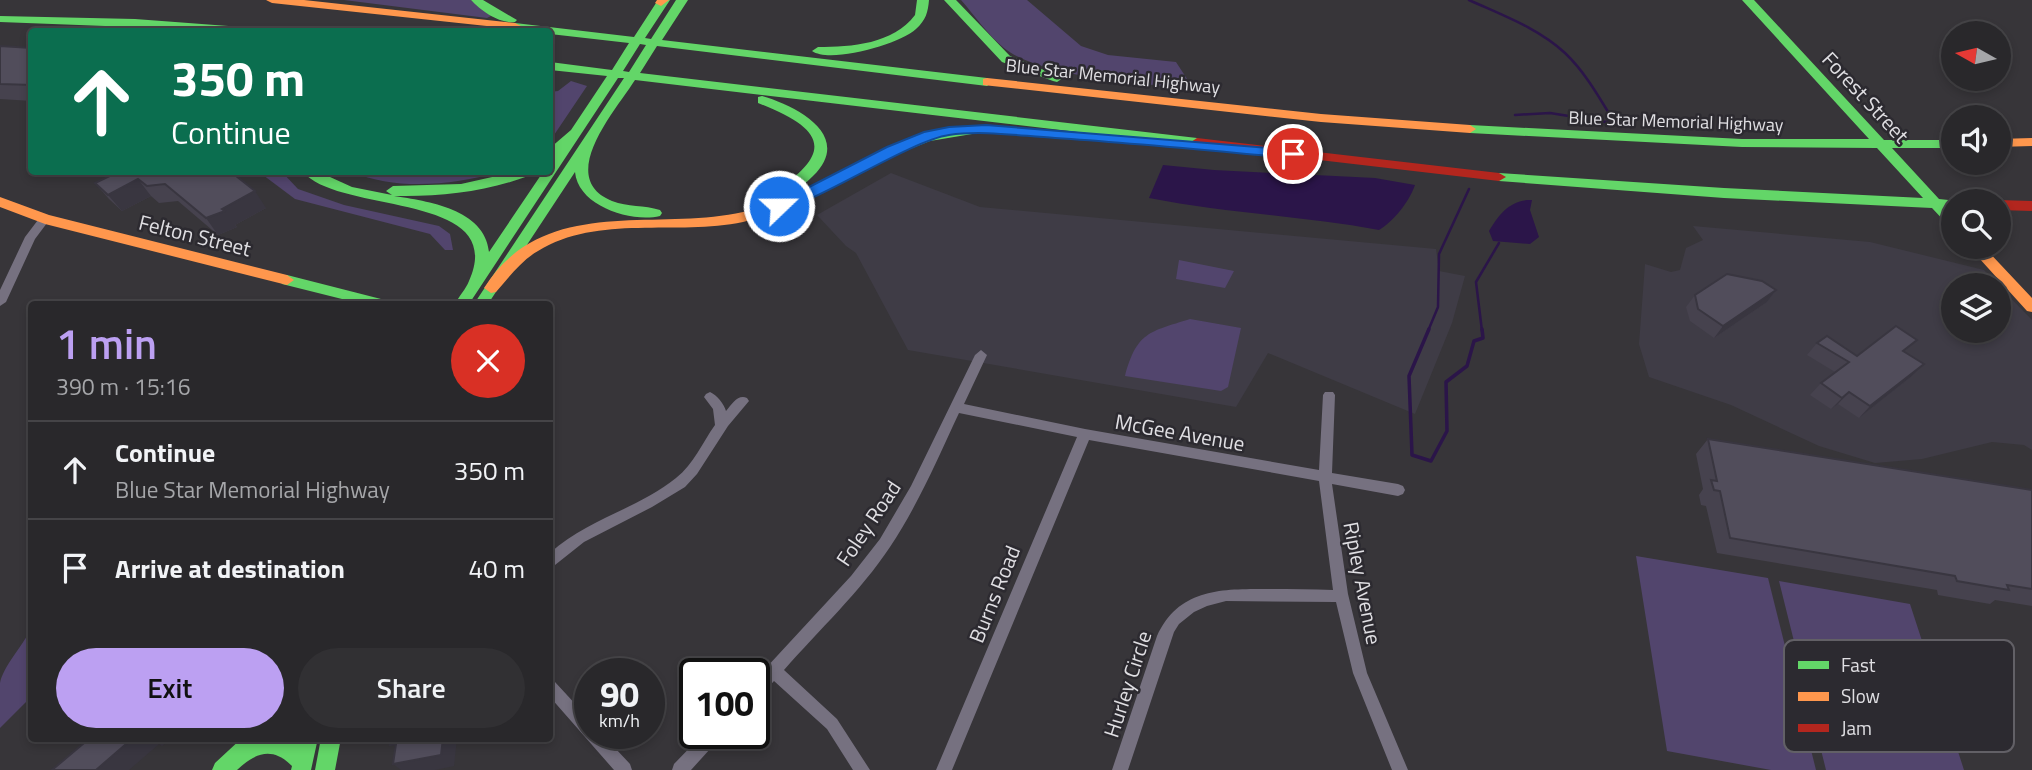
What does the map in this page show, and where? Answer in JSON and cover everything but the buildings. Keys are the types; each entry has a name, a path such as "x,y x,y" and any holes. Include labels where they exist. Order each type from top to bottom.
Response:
{"main road":[{"name":"Blue Star Memorial Highway","path":"272,0 525,28"},
{"path":"477,0 489,10 532,28"},
{"path":"484,285 682,0"},
{"path":"678,46 717,44 825,51 855,49 885,41 908,29 921,16 923,0"},
{"path":"950,0 993,47 1014,63 1066,80 1188,104"},
{"name":"Forest Street","path":"1748,0 1941,209"},
{"path":"553,165 663,1"},
{"path":"0,19 135,22 207,28"},
{"path":"135,22 147,28"},
{"name":"Blue Star Memorial Highway","path":"553,31 1360,122 1539,135 1756,144 1941,144"},
{"path":"553,68 596,71 1509,178 1780,197 1941,204"},
{"path":"594,130 581,169 584,183 600,202 633,212 685,214 738,208 783,193 807,175 817,158 820,146 818,133 812,125 794,113 760,99 701,84"},
{"path":"468,301 518,259 552,238 601,229 708,223 770,209 820,188 880,155 942,132 996,130 1242,148"},
{"path":"553,152 574,133"},
{"path":"2011,143 2032,142"},
{"path":"316,175 350,191 446,214 468,225 480,242 484,285"},
{"path":"341,175 380,189 424,192 476,187 516,175"},
{"path":"484,285 547,175"},
{"name":"Felton Street","path":"0,202 46,219 343,300"},
{"path":"2011,205 2032,206"},
{"path":"1987,259 2032,307"},
{"path":"302,767 307,742"},
{"path":"325,770 330,742"},
{"path":"222,770 252,744 268,743 281,743 291,748 302,767"}],"street":[{"path":"0,302 30,237 46,219"},
{"name":"Foley Road","path":"770,675 856,580 885,543 916,490 981,355"},
{"name":"Ripley Avenue","path":"1329,395 1325,477 1342,596 1360,673 1400,770"},
{"path":"710,397 719,408 721,426"},
{"path":"553,558 571,542 660,497 683,481 703,457 721,426 743,401"},
{"name":"McGee Avenue","path":"956,407 1084,434 1398,490"},
{"name":"Burns Road","path":"944,770 1084,434"},
{"name":"Hurley Circle","path":"1120,770 1167,629 1179,614 1208,598 1226,595 1342,596"},
{"path":"774,671 832,724 862,770"},
{"path":"553,690 574,713"},
{"path":"606,749 624,770"},
{"path":"680,770 700,749"}],"shaded area":[{"path":"344,0 471,0 491,16 487,18"},
{"path":"961,0 1027,0 1081,46 1108,55 1176,62 1193,88 1094,78 1067,73 1020,58 998,43"},
{"path":"571,81 587,86 553,137 553,92"},
{"path":"1163,165 1375,178 1415,185 1400,210 1379,230 1149,198"},
{"path":"891,173 980,207 1436,249 1439,271 1465,276 1452,323 1415,414 1268,353 1236,407 908,350 856,253 817,215"},
{"path":"263,175 285,175 298,189 344,205 439,226 450,234 453,250 445,250 430,234 295,199"},
{"path":"360,175 486,175 425,184"},
{"path":"1532,200 1530,210 1539,237 1530,244 1493,241 1489,231 1501,213 1518,202"},
{"path":"1693,226 1870,242 1984,270 1987,273 1941,273 1941,343 2011,343 2011,298 2032,320 2032,450 2024,445 1992,442 1922,459 1875,463 1819,446 1731,405 1649,377 1639,344 1645,264 1671,272 1680,270 1686,248 1703,240"},
{"path":"1179,260 1234,271 1225,288 1176,279"},
{"path":"1190,319 1241,328 1228,387 1221,391 1125,376 1134,350 1140,342 1155,331"},
{"path":"1636,556 1768,578 1784,642 1784,752 1812,752 1816,770 1771,770 1667,751"},
{"path":"1779,581 1910,604 1922,640 1794,640"},
{"path":"28,634 28,700 0,728 0,683"},
{"path":"1822,752 1958,752 1964,770 1826,770"}],"waterway":[{"path":"1469,0 1543,36 1565,53 1579,68 1613,120 1606,122 1550,113 1515,115"},
{"path":"1428,331 1438,307 1439,254 1469,189"},
{"path":"1482,331 1476,282 1499,243"},
{"path":"1429,329 1409,376 1412,455 1431,461 1447,431 1446,382 1467,366 1474,341 1483,338 1482,329"}],"traffic: fast":[{"path":"477,0 484,7 511,20"},
{"path":"553,166 664,0"},
{"path":"483,301 682,0"},
{"path":"818,51 859,48 902,34 921,16 923,0"},
{"path":"950,0 1006,59 1057,78"},
{"path":"1748,0 1941,209"},
{"path":"0,19 135,22 207,28"},
{"path":"515,26 532,28"},
{"path":"553,31 987,82"},
{"path":"553,66 1197,142"},
{"path":"762,100 802,119 814,130 820,142 820,155 813,168 799,182 777,196"},
{"path":"885,155 927,137 979,129"},
{"path":"1470,129 1742,143 1941,144"},
{"path":"594,130 581,166 582,179 587,190 606,204 655,213"},
{"path":"553,152 574,133"},
{"path":"315,175 349,191 436,209 467,224 477,235 481,246 476,283"},
{"path":"393,191 461,189 518,175"},
{"path":"464,301 547,175"},
{"path":"1499,177 1724,193 1941,203"},
{"path":"287,280 369,301"},
{"path":"222,770 253,742"},
{"path":"301,770 307,742"},
{"path":"325,770 330,742"},
{"path":"246,749 278,745 290,751 303,764"}],"traffic: slow":[{"path":"272,0 515,26"},
{"path":"987,82 1321,118 1470,129"},
{"path":"2011,143 2032,142"},
{"path":"491,288 527,251 556,236 581,229 608,226 690,223 743,217 798,198 885,155"},
{"path":"0,202 45,219 287,280"},
{"path":"1987,259 2032,307"}],"traffic: jam":[{"path":"1197,142 1499,177"},
{"path":"2011,205 2032,206"}],"route":[{"path":"779,206 820,188 880,155 928,135 949,131 986,130 1076,135 1293,154"}]}
